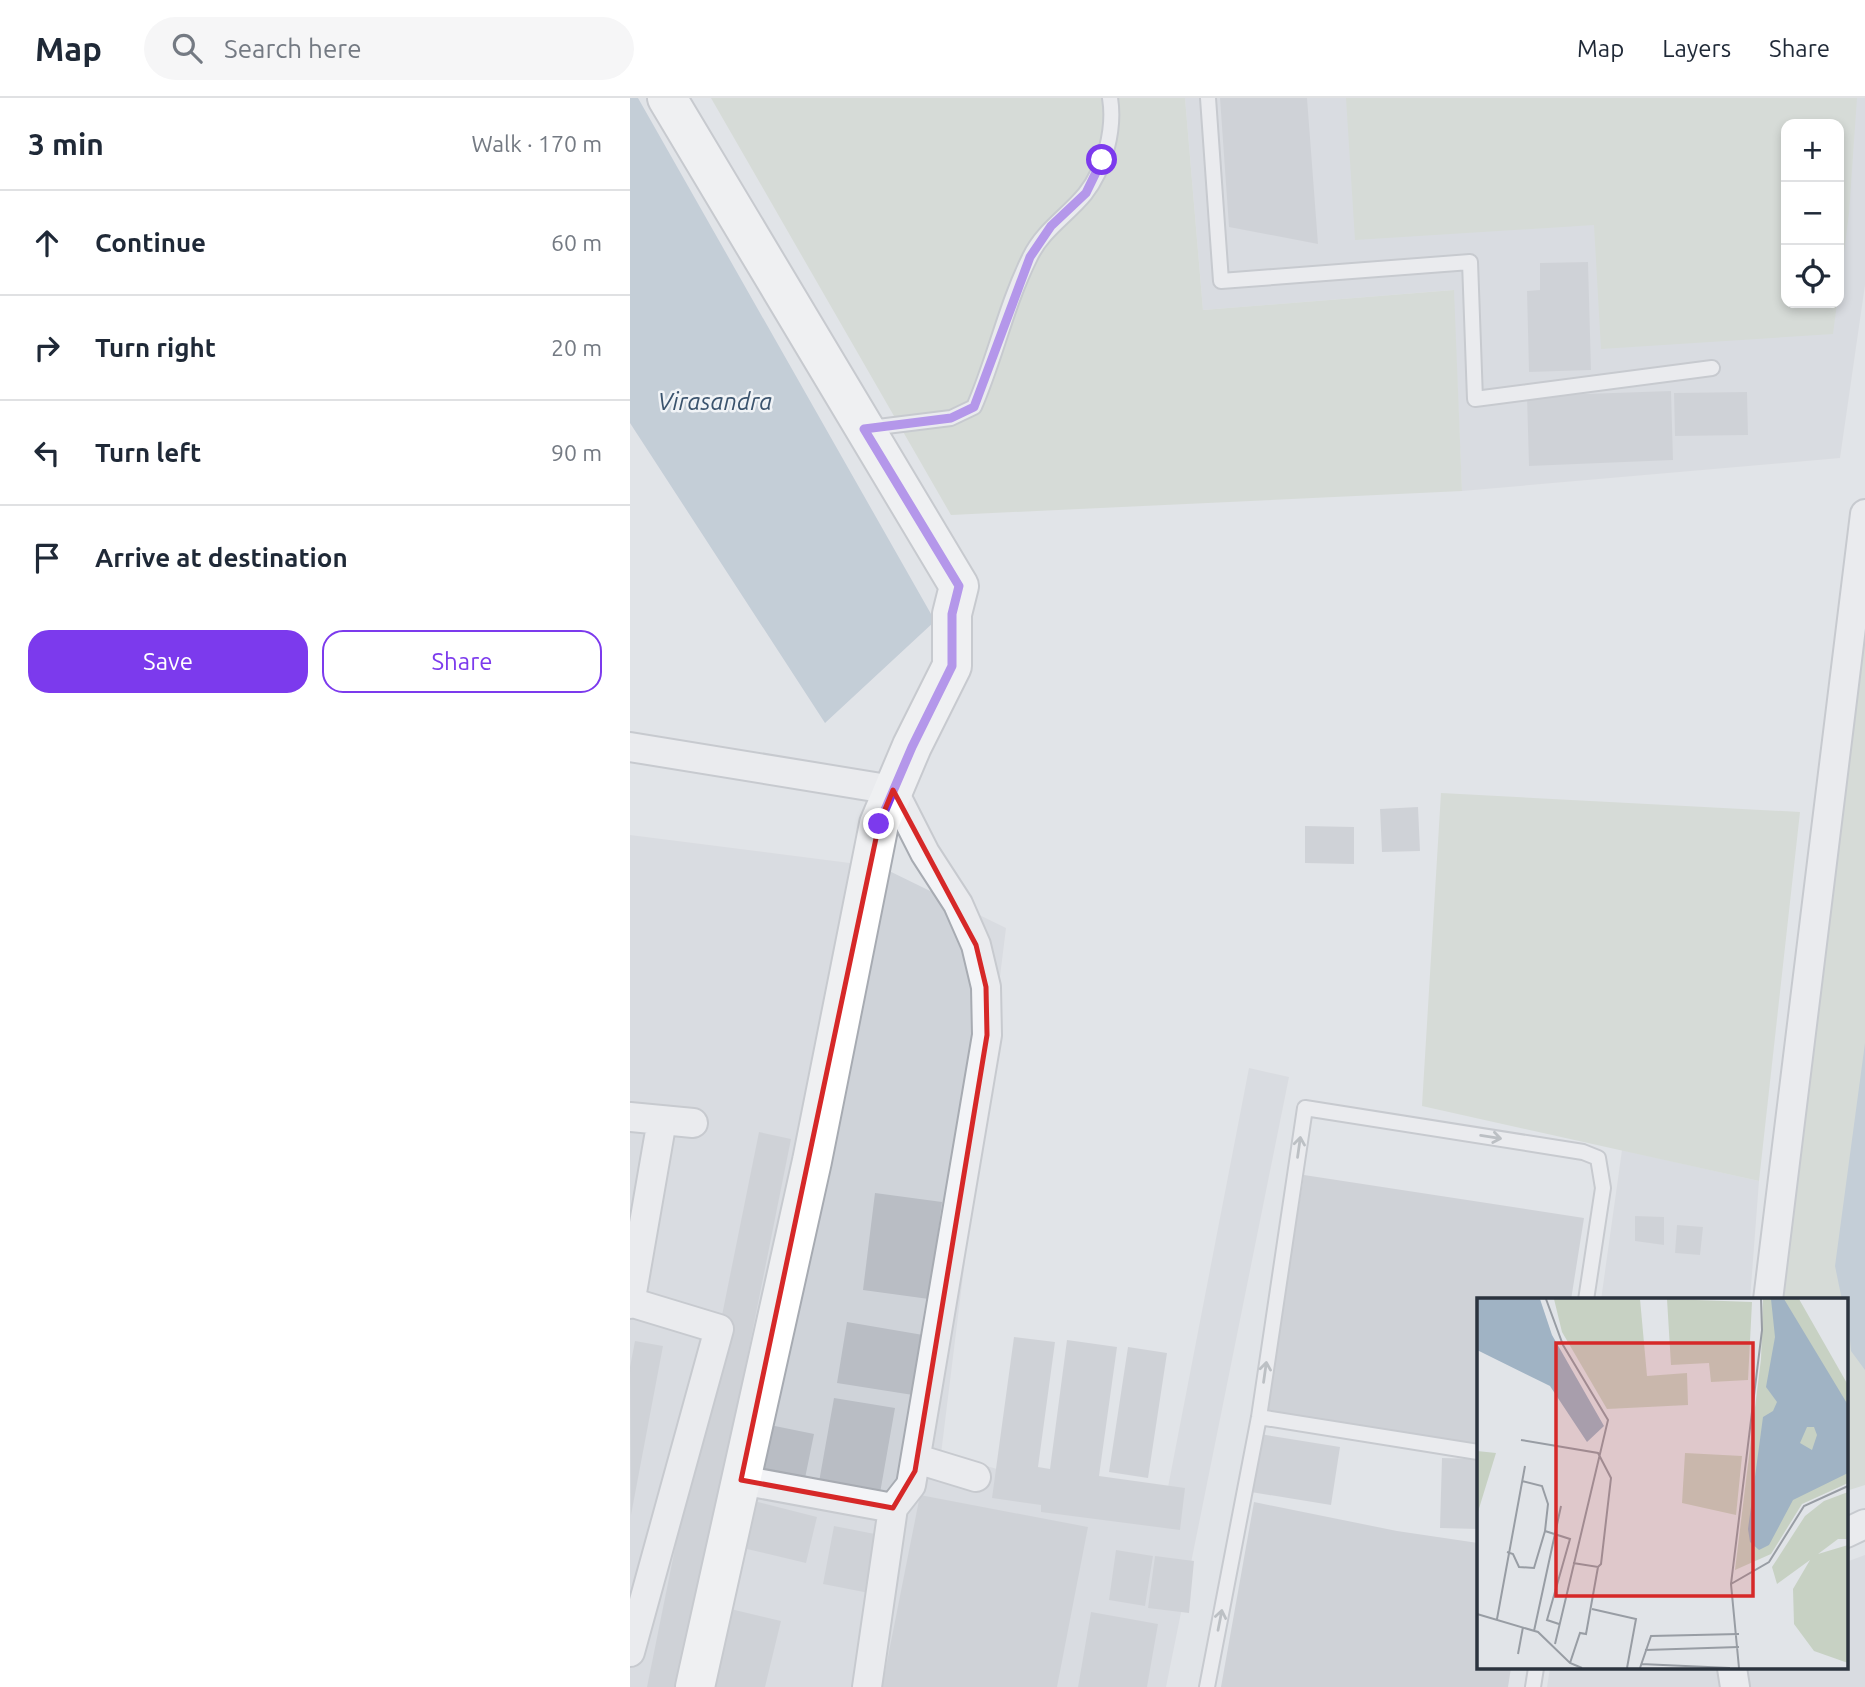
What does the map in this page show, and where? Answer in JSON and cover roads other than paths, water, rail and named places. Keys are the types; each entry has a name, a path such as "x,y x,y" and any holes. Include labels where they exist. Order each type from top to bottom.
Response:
{"street":[{"path":"667,98 959,586 952,614 952,666 879,824 812,1161 695,1687"},
{"path":"1768,1298 1865,514"},
{"path":"630,747 893,790"},
{"path":"867,1687 893,1508 911,1485 917,1459 987,1035 986,987 976,945 958,904 925,853 893,790"},
{"path":"630,1117 694,1123"},
{"path":"630,1652 719,1329 630,1303 662,1120"},
{"path":"917,1459 976,1477"},
{"path":"741,1480 893,1508"},
{"path":"1848,1532 1865,1524"}],"lane":[{"path":"864,429 951,418 974,407 1030,257 1051,226 1086,193 1102,160 1113,116 1111,98"},
{"path":"1208,98 1221,281 1470,262 1475,398 1712,368"},
{"path":"1207,1687 1259,1417 1305,1108 1583,1152 1598,1158 1602,1188 1586,1298"},
{"path":"1259,1417 1477,1452"}],"water":[{"name":"Virasandra","path":"630,98 638,98 935,621 825,723 630,423"},
{"path":"1865,1043 1865,1370 1851,1351 1848,1298 1842,1298 1835,1266"}]}
